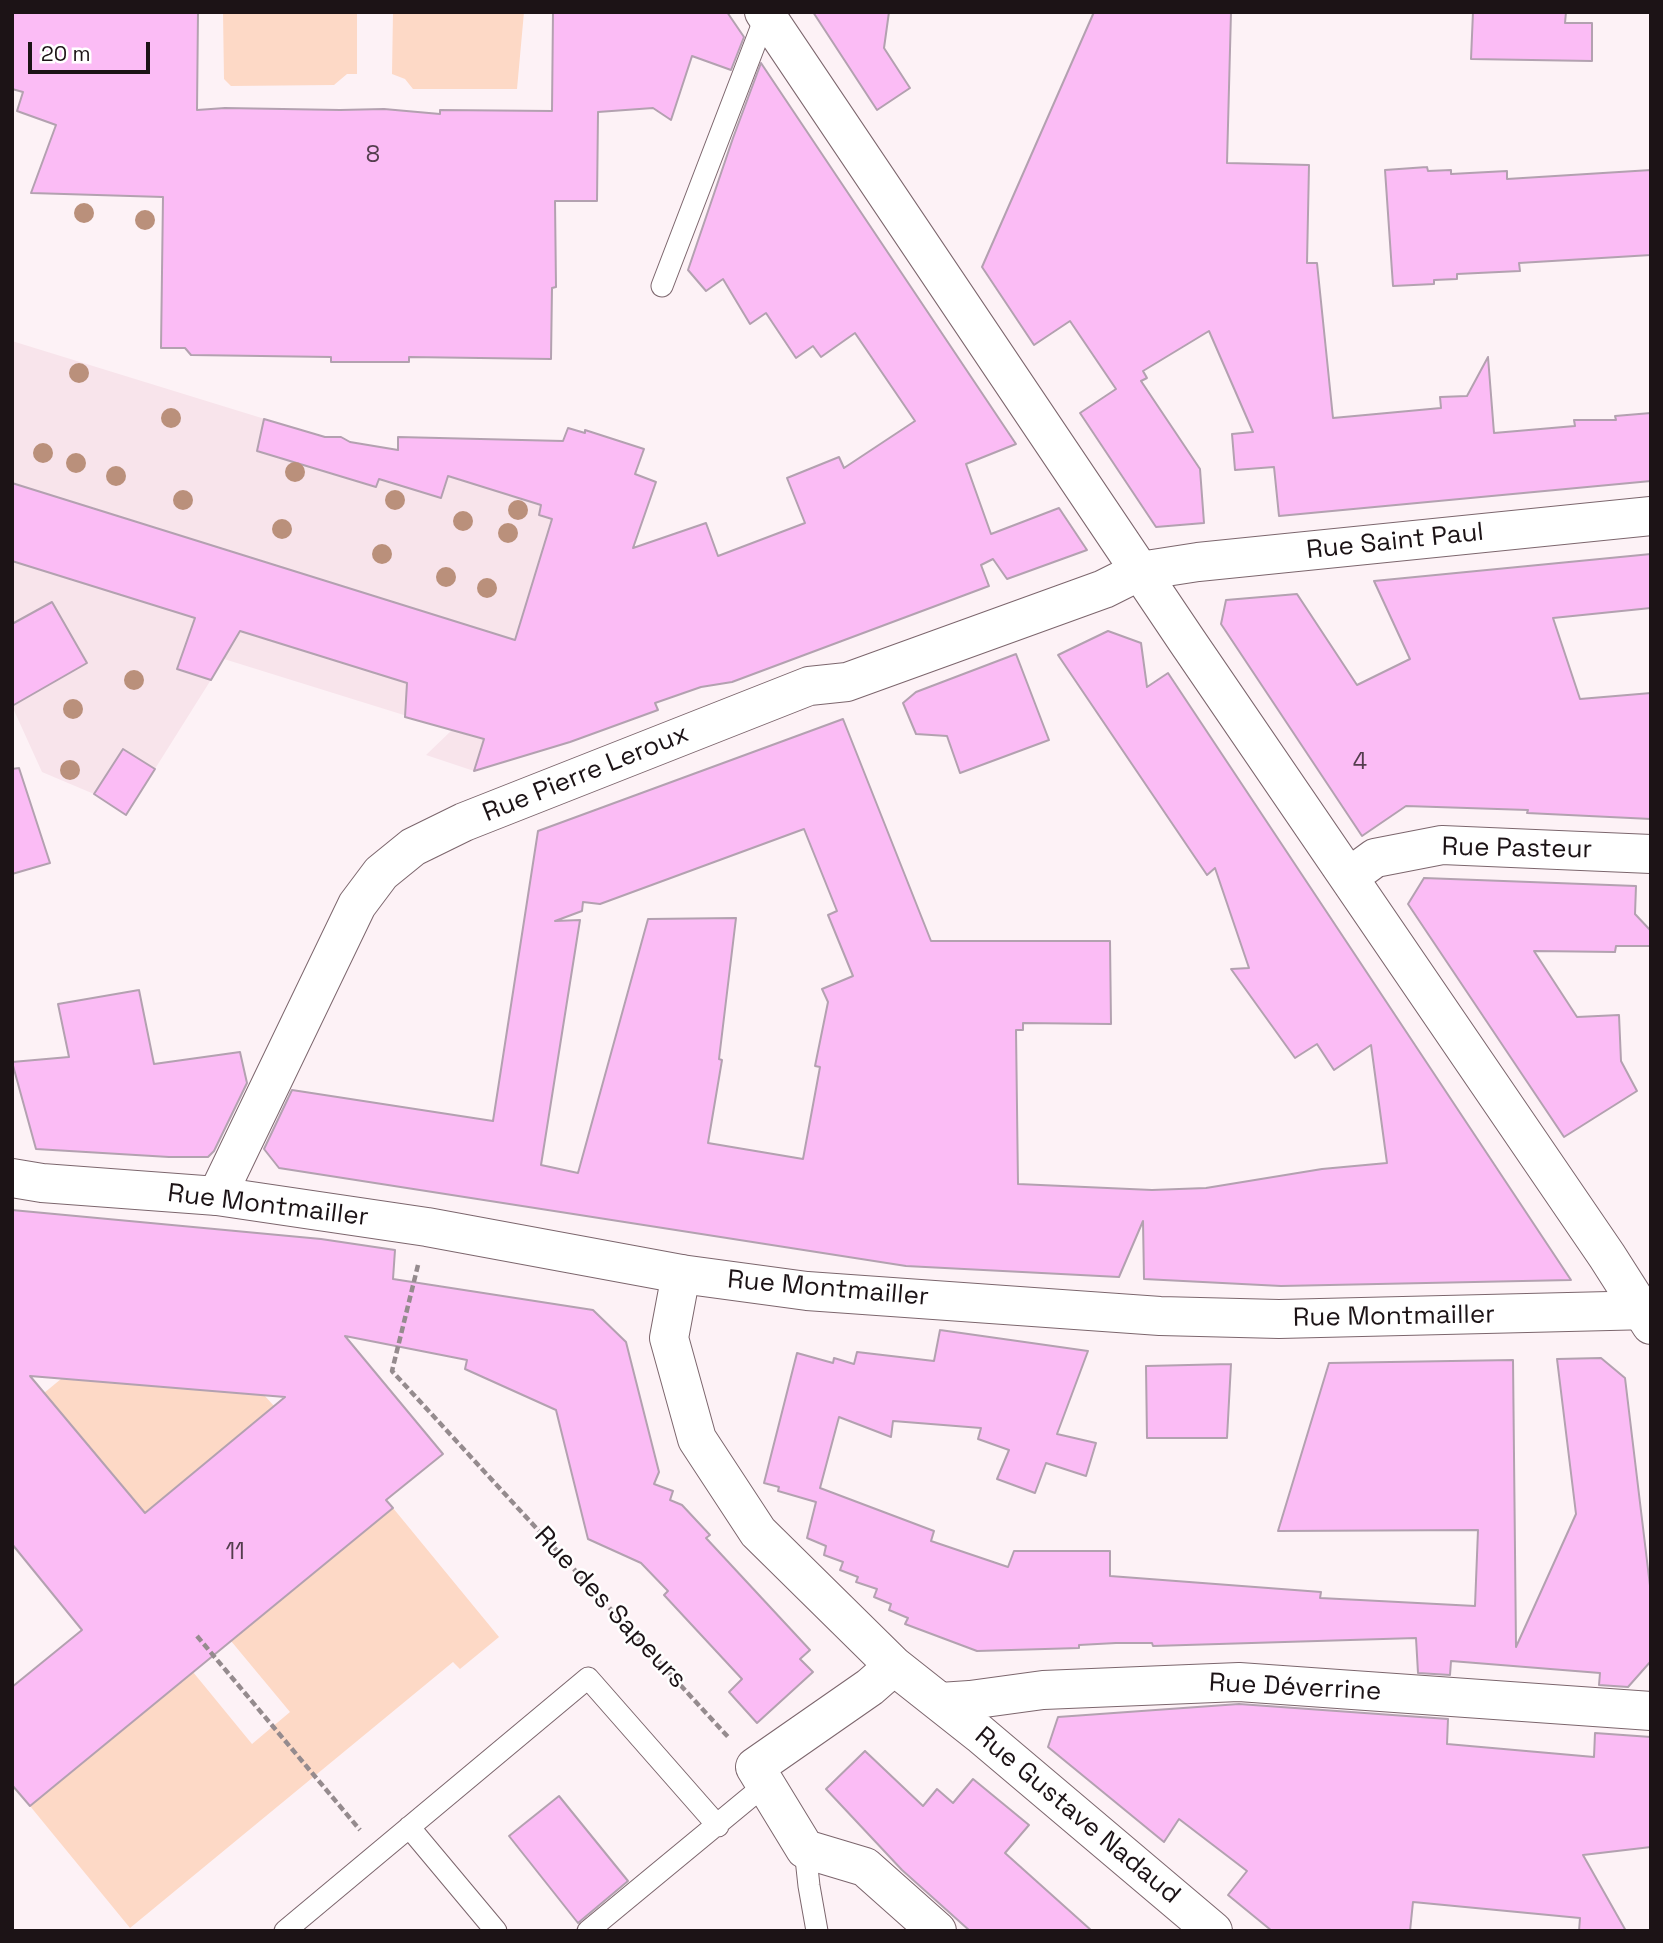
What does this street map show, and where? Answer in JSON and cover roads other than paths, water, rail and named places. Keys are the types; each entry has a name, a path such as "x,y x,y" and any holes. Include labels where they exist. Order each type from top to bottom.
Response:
{"street":[{"path":"765,14 1140,571 1648,1315"},
{"name":"Rue Saint Paul","path":"1140,571 1198,562 1651,516"},
{"name":"Rue Pierre Leroux","path":"217,1196 357,905 381,873 413,847 464,822 809,686 847,682 1104,589 1140,571"},
{"name":"Rue Pasteur","path":"1349,877 1375,858 1442,845 1651,854"},
{"name":"Rue Montmailler","path":"12,1178 42,1183 217,1196 427,1227 681,1274 807,1291 1160,1316 1279,1319 1648,1315"},
{"name":"Rue Gustave Nadaud","path":"681,1274 669,1338 697,1439 758,1532 894,1666 981,1734 1213,1931"},
{"path":"894,1666 760,1776 805,1849 865,1867 937,1931"},
{"name":"Rue Déverrine","path":"940,1702 1044,1690 1239,1682 1651,1711"}],"lane":[{"path":"662,286 765,14"},
{"path":"285,1931 589,1678 718,1826"},
{"path":"588,1931 718,1826 760,1776"},
{"path":"409,1827 496,1931"},
{"path":"805,1849 808,1886 817,1931"}]}
